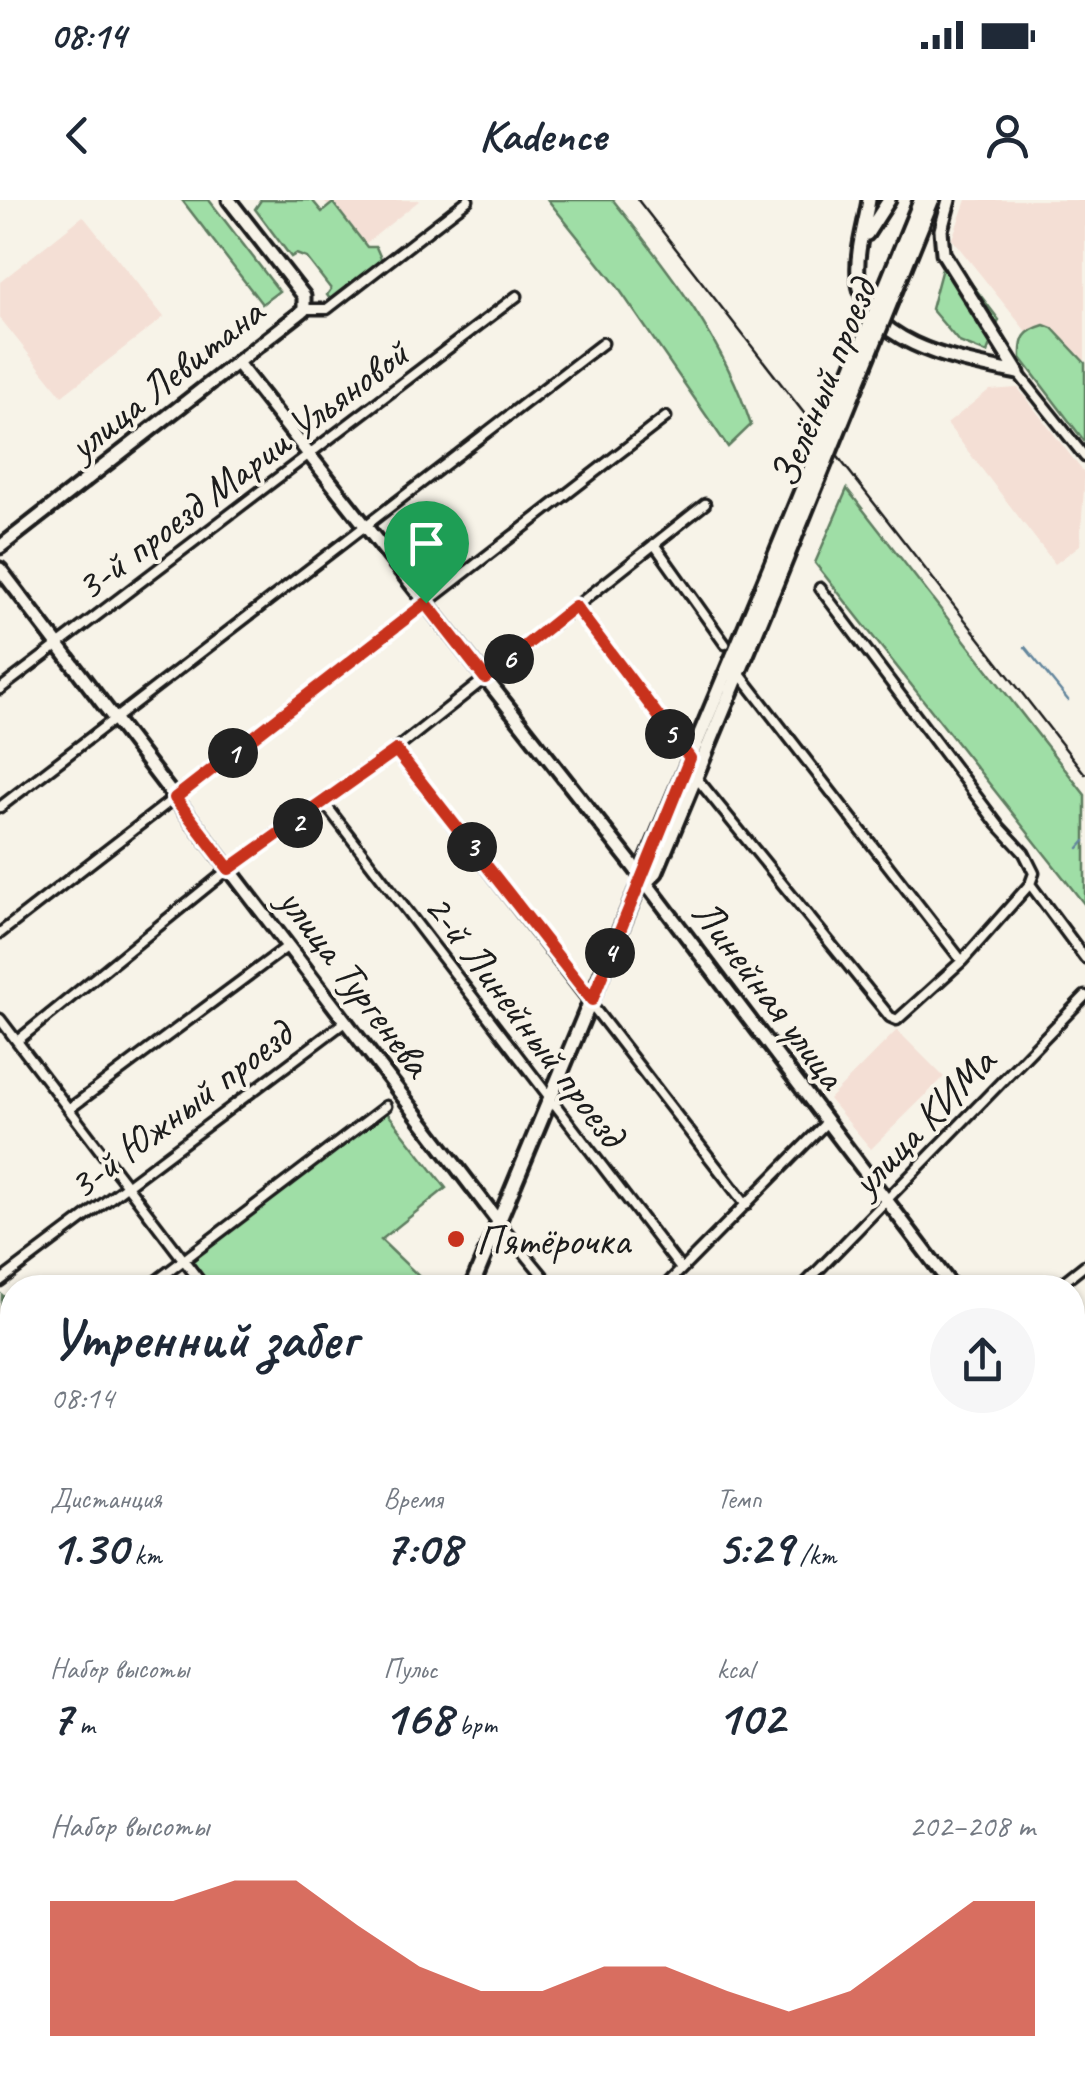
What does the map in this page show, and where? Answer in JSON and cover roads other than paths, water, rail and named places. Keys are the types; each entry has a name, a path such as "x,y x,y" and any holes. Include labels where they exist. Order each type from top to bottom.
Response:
{"main road":[{"name":"Зелёный проезд","path":"767,589 922,200"},
{"name":"Зелёный проезд","path":"767,589 932,200"},
{"path":"644,880 656,872 739,673 767,589"},
{"path":"476,1275 644,880 644,868 690,758 767,589"}],"street":[{"path":"229,200 304,296 304,308"},
{"name":"улица Левитана","path":"0,548 304,308 327,310 468,200"},
{"path":"869,200 858,282 875,315 923,349 1018,373"},
{"path":"862,242 889,200"},
{"path":"949,200 941,230 943,253 1018,373 1085,457"},
{"name":"3-й проезд Марии Ульяновой","path":"0,690 517,296"},
{"path":"974,364 992,357 998,342"},
{"path":"0,807 603,343"},
{"name":"Линейная улица","path":"237,363 644,880 942,1275"},
{"path":"0,933 666,416"},
{"path":"17,1041 229,869 396,750 705,504"},
{"path":"654,544 724,644"},
{"name":"улица Тургенева","path":"0,569 542,1275"},
{"path":"695,776 890,1017 904,1018 962,961 1030,884 1034,873 1024,853 998,825 820,588"},
{"path":"575,606 690,758"},
{"path":"739,673 962,961"},
{"path":"396,750 746,1205"},
{"name":"2-й Линейный проезд","path":"325,804 681,1269"},
{"path":"1030,884 1085,958"},
{"path":"68,1109 288,946"},
{"name":"улица КИМа","path":"814,1275 1085,996"},
{"path":"0,1019 196,1275"},
{"name":"3-й Южный проезд","path":"8,1275 346,1021"},
{"path":"164,1275 386,1106"},
{"path":"675,1275 827,1122"}],"waterway":[{"path":"1025,647 1068,700"},
{"path":"1079,848 1085,841"}],"railway":[{"path":"638,200 1085,774"}],"place":[{"name":"Пятёрочка","path":"456,1239"}]}
